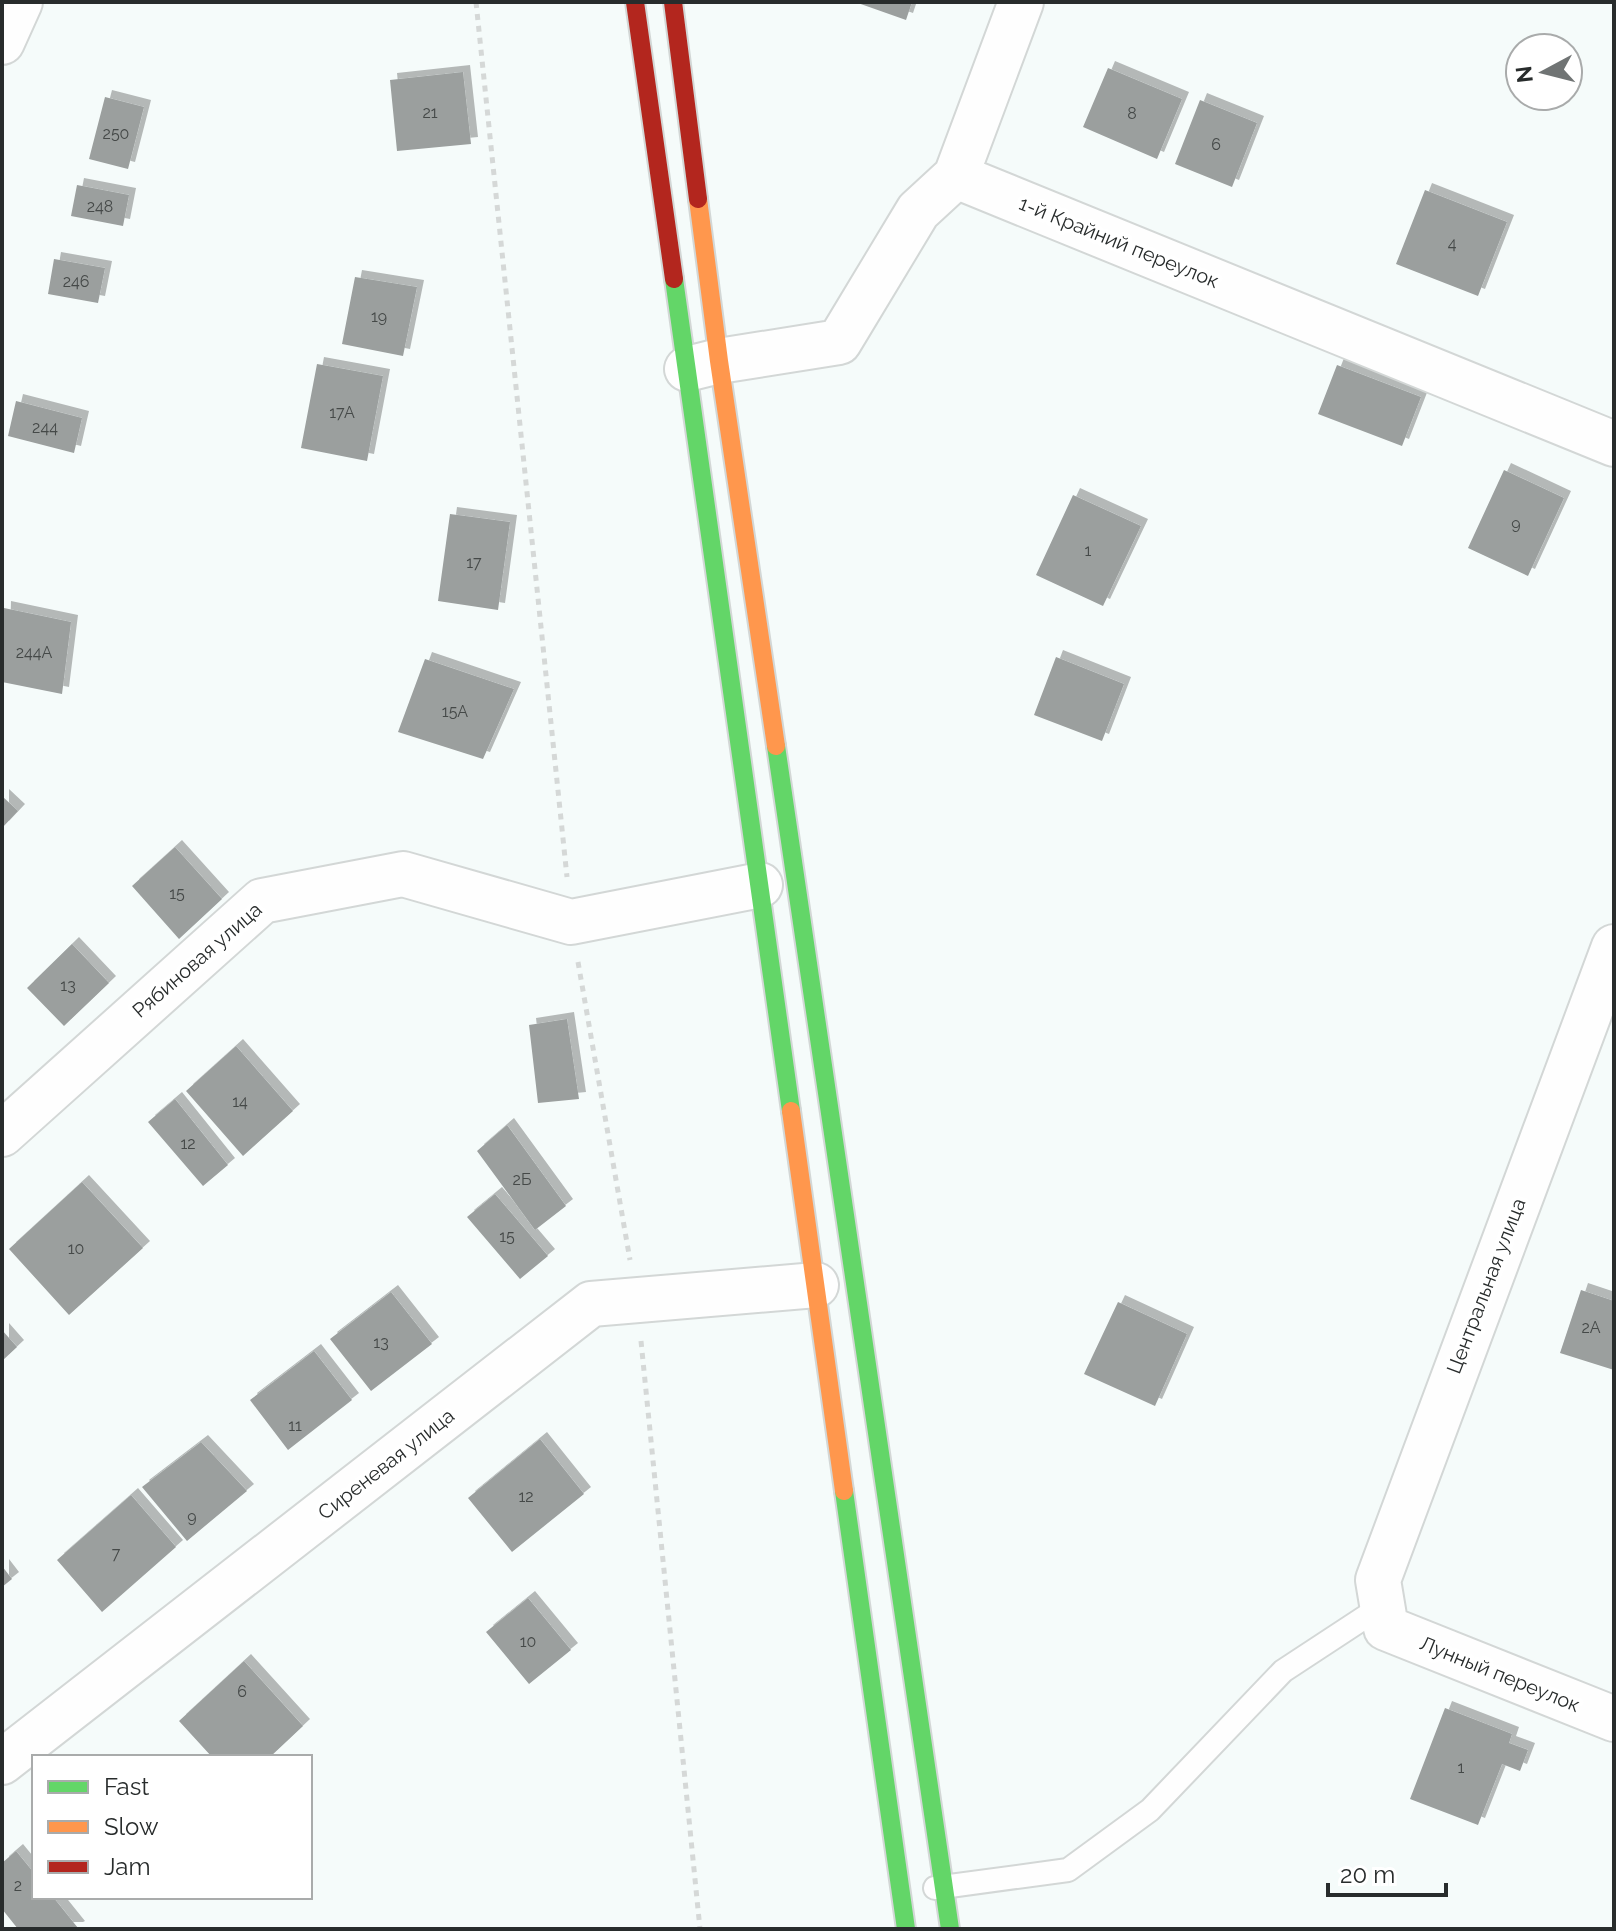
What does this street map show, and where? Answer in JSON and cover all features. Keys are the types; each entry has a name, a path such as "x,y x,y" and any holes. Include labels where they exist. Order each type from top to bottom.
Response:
{"main road":[{"path":"635,2 703,365 950,1929"},
{"path":"673,2 703,365 760,885 906,1929"}],"street":[{"path":"2,42 20,2"},
{"path":"703,365 839,342 918,211 956,176 1021,2"},
{"name":"1-й Крайний переулок","path":"956,176 1614,444"},
{"name":"Рябиновая улица","path":"2,1134 262,901 403,874 571,922 760,885"},
{"name":"Центральная улица","path":"1384,1617 1378,1580 1614,947"},
{"name":"Сиреневая улица","path":"2,1762 591,1304 816,1285"},
{"name":"Лунный переулок","path":"1384,1617 1614,1719"}],"lane":[{"path":"902,1896 943,1886 1068,1870 1150,1810 1283,1671 1384,1617"}],"path":[{"path":"476,2 571,922 637,1300 700,1929"}],"building":[{"path":"855,2 912,2 906,20"},
{"path":"1108,68 1182,99 1157,159 1083,127"},
{"path":"463,72 471,144 397,151 390,80"},
{"path":"105,97 144,107 128,169 89,159"},
{"path":"1200,100 1257,123 1232,187 1175,164"},
{"path":"77,185 129,195 123,226 71,216"},
{"path":"1425,190 1507,222 1478,296 1396,264"},
{"path":"54,259 105,268 98,303 48,294"},
{"path":"355,277 417,287 403,356 342,344"},
{"path":"317,364 383,376 367,461 301,448"},
{"path":"1337,365 1421,397 1402,446 1318,414"},
{"path":"16,401 82,418 74,453 8,436"},
{"path":"1504,470 1564,498 1528,576 1468,548"},
{"path":"1073,495 1141,526 1103,606 1036,575"},
{"path":"450,514 510,522 498,610 438,601"},
{"path":"4,608 71,622 62,694 2,682"},
{"path":"1056,657 1124,684 1102,741 1034,715"},
{"path":"425,659 514,689 483,759 398,732"},
{"path":"2,796 18,811 2,828"},
{"path":"175,847 222,899 179,939 132,886"},
{"path":"72,944 109,983 64,1026 27,988"},
{"path":"567,1019 579,1099 538,1103 529,1025"},
{"path":"236,1046 293,1111 243,1156 186,1091"},
{"path":"175,1099 228,1165 203,1186 148,1122"},
{"path":"507,1125 566,1206 535,1230 477,1151"},
{"path":"82,1182 143,1248 69,1315 9,1249"},
{"path":"495,1194 548,1256 520,1279 467,1217"},
{"path":"1581,1290 1614,1301 1614,1370 1560,1353"},
{"path":"391,1292 432,1344 371,1391 330,1339"},
{"path":"1118,1302 1187,1334 1155,1406 1084,1374"},
{"path":"2,1330 17,1347 2,1361"},
{"path":"314,1351 352,1400 288,1450 250,1400"},
{"path":"540,1439 584,1494 512,1552 468,1498"},
{"path":"201,1442 247,1491 187,1541 142,1487"},
{"path":"131,1495 176,1547 102,1612 57,1560"},
{"path":"2,1566 12,1579 2,1587"},
{"path":"528,1598 571,1650 529,1684 486,1632"},
{"path":"244,1661 303,1726 272,1755 210,1755 179,1721"},
{"path":"1445,1708 1512,1734 1509,1743 1528,1750 1520,1771 1502,1764 1478,1825 1410,1799"},
{"path":"16,1851 32,1871 32,1899 55,1899 78,1928 18,1929 2,1909 2,1863"}],"traffic: fast":[{"path":"674,279 791,1111"},
{"path":"776,746 950,1929"},
{"path":"844,1491 906,1929"}],"traffic: slow":[{"path":"698,199 776,746"},
{"path":"791,1111 844,1491"}],"traffic: jam":[{"path":"635,2 674,279"},
{"path":"673,2 698,199"}]}
